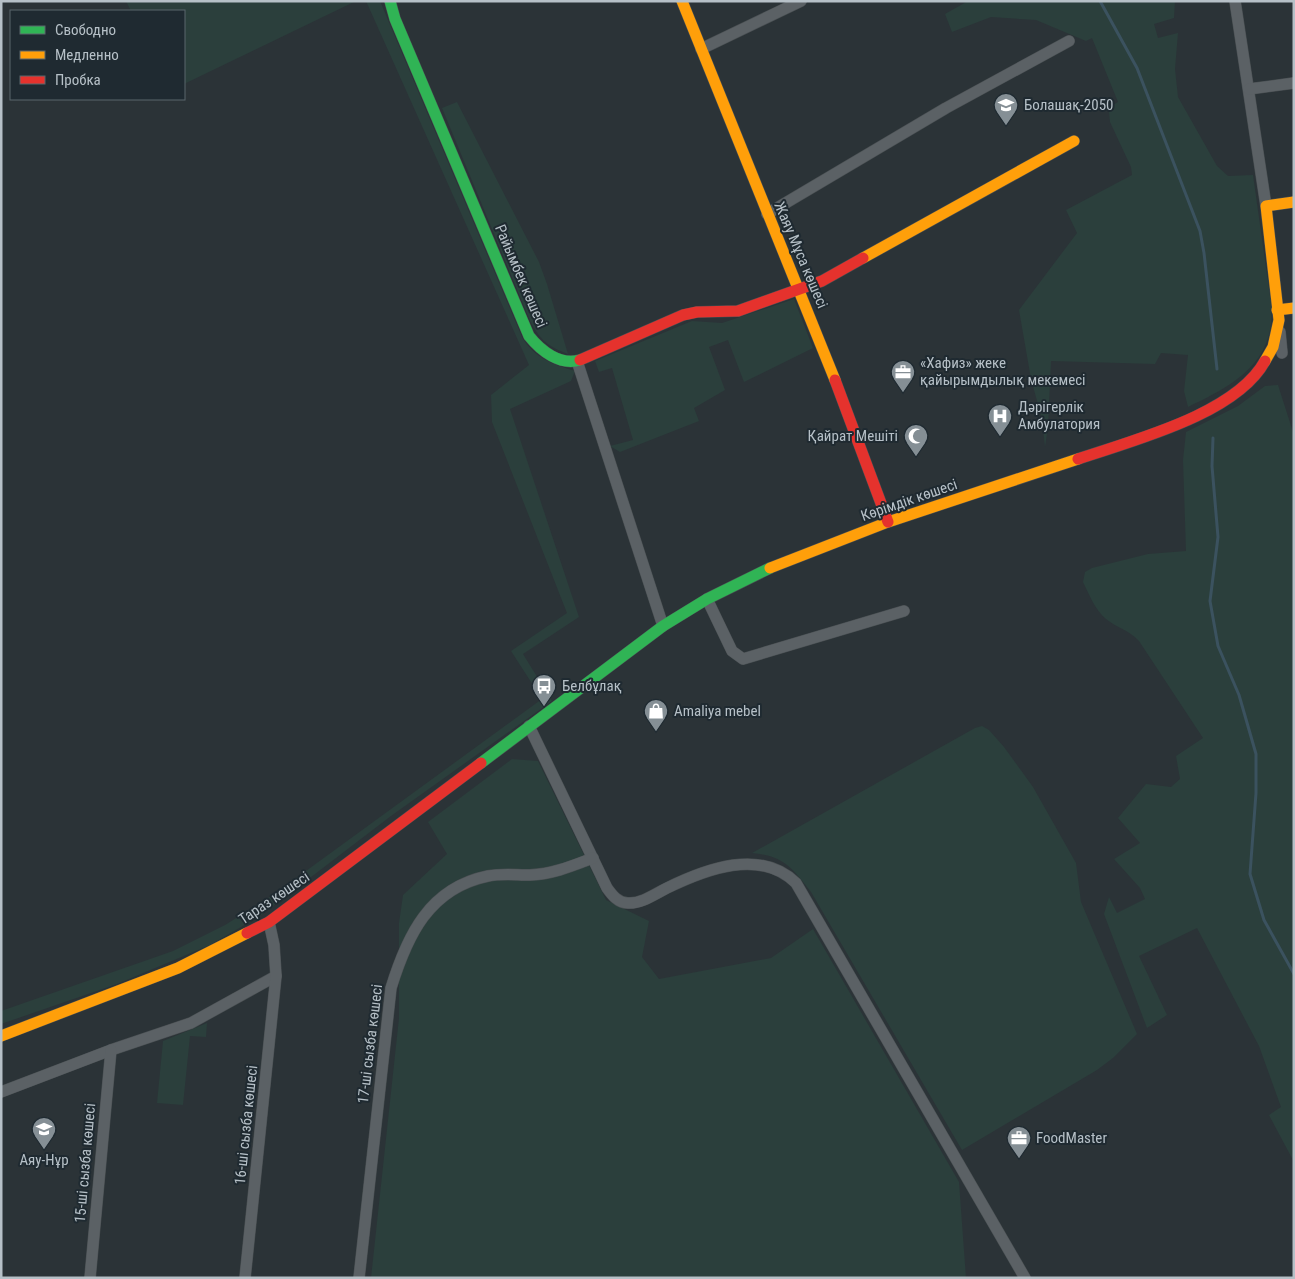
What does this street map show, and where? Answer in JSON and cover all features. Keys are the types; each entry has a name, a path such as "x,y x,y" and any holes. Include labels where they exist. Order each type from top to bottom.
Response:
{"street":[{"name":"Райымбек көшесі","path":"390,1 395,19 529,336 537,346 551,356 565,361 576,361"},
{"name":"Жаяу Мұса көшесі","path":"682,1 799,290 888,522"},
{"path":"701,49 801,1"},
{"path":"1235,1 1266,206 1294,202"},
{"path":"767,214 946,108 1069,41"},
{"path":"1249,89 1294,83"},
{"path":"663,626 576,361 683,315 697,312 738,311 822,281 1074,141"},
{"name":"Көрімдік көшесі","path":"529,726 663,626 707,599 766,569 888,522 1159,432 1226,400 1250,383 1259,372 1273,347 1278,315 1266,206"},
{"path":"1282,353 1278,315 1294,308"},
{"path":"707,599 732,651 743,659 904,611"},
{"path":"529,726 613,896 626,903 640,901 700,874 749,863 771,866 781,870 796,883 959,1160 1025,1278"},
{"name":"Тараз көшесі","path":"1,1036 178,968 269,922 529,726"},
{"name":"17-ші сызба көшесі","path":"359,1278 391,988 403,950 427,911 444,895 466,882 489,876 548,873 593,858"},
{"name":"16-ші сызба көшесі","path":"246,1278 276,976 274,945 269,922"},
{"path":"1,1092 111,1050 191,1023 276,976"},
{"name":"15-ші сызба көшесі","path":"90,1278 111,1050"}],"green space":[{"path":"126,1 356,1 185,84 185,10 130,10"},
{"path":"366,1 380,1 522,337 538,355 552,363 575,371 571,381 510,409 579,617 523,654 552,701 391,816 260,916 210,945 117,984 1,1024 1,1011 173,951 225,925 273,895 542,699 511,651 567,613 492,422 491,395 529,365"},
{"path":"968,1 1175,1 1174,18 1154,24 1158,38 1178,33 1175,69 1178,97 1217,166 1228,176 1253,175 1271,303 1271,324 1267,341 1260,356 1236,380 1188,407 1184,391 1188,355 1161,353 1155,364 1051,361 1048,427 1045,447 1042,419 1031,379 1019,310 1077,233 1066,210 1132,175 1131,167 1110,122 1109,112 1113,105 1118,102 1092,38 1086,41 1036,20 991,17 952,32 945,14"},
{"path":"457,102 539,262 568,354 545,342 530,321 442,108"},
{"path":"794,299 813,348 744,382 728,340 709,347 725,390 694,408 699,421 620,452 610,446 633,440 612,368 599,372 595,361 692,321 722,323"},
{"path":"1278,385 1294,435 1294,1162 1269,1115 1281,1107 1259,1046 1197,928 1139,956 1167,1015 1147,1028 1104,914 1109,897 1117,913 1145,899 1140,888 1114,859 1140,843 1118,818 1146,784 1171,787 1180,779 1176,756 1203,738 1139,641 1102,615 1083,582 1085,572 1092,568 1148,554 1186,551 1183,460 1186,432 1238,406 1265,386"},
{"path":"982,726 989,730 1004,747 1033,787 1076,863 1081,902 1137,1034 1113,1058 1097,1070 962,1150 811,892 798,876 780,860 752,853 975,728"},
{"path":"512,759 538,761 606,900 649,921 642,957 659,979 771,958 813,929 959,1182 966,1278 371,1278 399,1018 399,923 403,895 447,854 428,822"},
{"path":"207,1023 206,1037 190,1036 183,1105 157,1103 163,1041"}],"waterway":[{"path":"1100,1 1137,68 1200,231 1217,369"},
{"path":"1213,438 1212,466 1218,537 1210,601 1218,646 1239,695 1256,754 1256,793 1250,874 1264,920 1294,974"}],"traffic: fast":[{"path":"390,1 395,19 529,336 545,352 558,359 565,361 580,360"},
{"path":"481,763 663,626 707,599 770,568"}],"traffic: slow":[{"path":"682,1 835,380"},
{"path":"863,258 1074,141"},
{"path":"1265,361 1273,347 1279,320 1266,206 1294,202"},
{"path":"1277,310 1294,308"},
{"path":"770,568 888,522 1078,459"},
{"path":"1,1036 178,968 247,933"}],"traffic: jam":[{"path":"580,360 683,315 697,312 738,311 822,281 863,258"},
{"path":"1078,459 1154,434 1208,410 1231,396 1251,380 1265,361"},
{"path":"835,380 888,522"},
{"path":"247,933 269,922 481,763"}],"place":[{"name":"Болашақ-2050","path":"1006,126"},
{"name":"«Хафиз» жеке қайырымдылық мекемесі","path":"903,393"},
{"name":"Дәрігерлік Амбулатория","path":"1000,437"},
{"name":"Қайрат Мешіті","path":"916,457"},
{"name":"Белбұлақ","path":"544,707"},
{"name":"Amaliya mebel","path":"656,732"},
{"name":"Аяу-Нұр","path":"44,1150"},
{"name":"FoodMaster","path":"1019,1159"}]}
